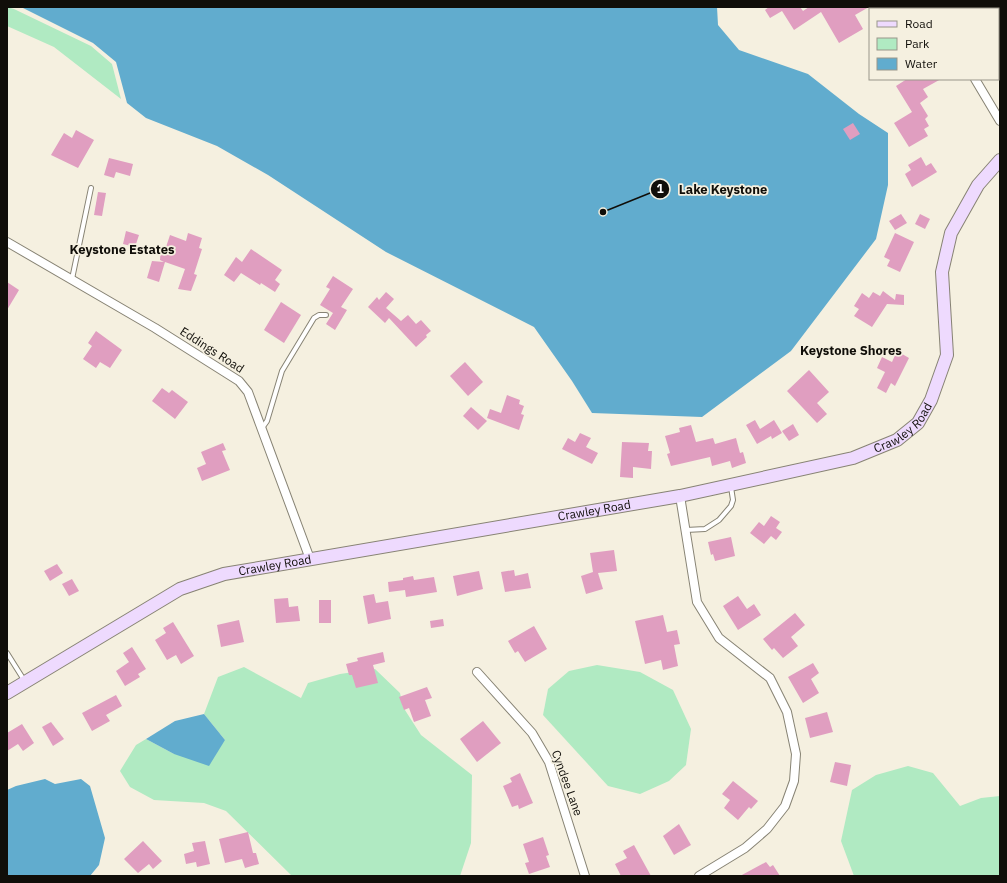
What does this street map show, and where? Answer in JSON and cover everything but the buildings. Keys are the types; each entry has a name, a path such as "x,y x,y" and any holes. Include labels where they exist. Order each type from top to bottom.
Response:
{"street":[{"path":"977,80 1000,121"},
{"name":"Crawley Road","path":"7,693 180,589 224,574 680,496 853,458 897,440 918,423 931,400 948,355 942,272 951,233 978,185 1000,160"},
{"name":"Eddings Road","path":"7,242 155,328 239,381 248,392 310,559"},
{"path":"680,496 697,602 720,638 770,678 787,712 796,754 794,781 785,806 767,829 745,848 699,876"},
{"name":"Cyndee Lane","path":"477,672 532,733 549,762 585,876"}],"lane":[{"path":"72,280 82,240 91,188"},
{"path":"261,428 267,421 282,371 314,318 319,315 326,314"},
{"path":"686,530 705,529 719,520 731,506 733,500 730,485"},
{"path":"7,653 25,682"}],"green space":[{"path":"7,7 91,46 112,64 121,99 54,47 7,26"},
{"path":"597,665 640,672 673,690 691,729 686,765 669,781 640,794 608,786 543,715 548,689 569,671"},
{"path":"244,667 301,698 308,683 340,674 375,669 400,693 403,707 421,735 472,775 471,843 460,876 292,876 226,811 204,803 154,800 130,787 120,771 136,745 146,739 174,754 225,740 204,714 218,677"},
{"path":"908,766 933,773 960,806 981,798 1000,796 1000,876 854,876 841,841 852,790 876,775"}],"water":[{"path":"21,7 717,7 718,25 739,50 808,74 859,114 888,133 888,185 876,239 791,351 702,417 592,413 572,381 534,327 386,252 268,175 217,146 146,118 127,103 116,62 93,43"},
{"path":"204,714 225,740 209,766 174,754 146,739 175,721"},
{"path":"45,779 55,784 81,779 90,786 105,838 99,865 90,876 7,876 7,790 16,786"}],"place":[{"name":"Lake Keystone","path":"603,212"}],"district":[{"name":"Keystone Estates","path":"122,249"},
{"name":"Keystone Shores","path":"851,350"}]}
